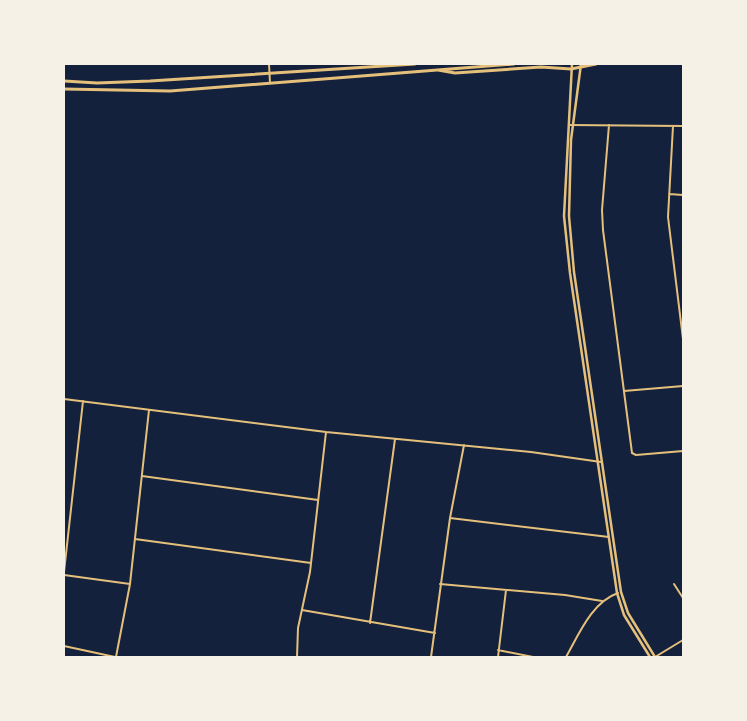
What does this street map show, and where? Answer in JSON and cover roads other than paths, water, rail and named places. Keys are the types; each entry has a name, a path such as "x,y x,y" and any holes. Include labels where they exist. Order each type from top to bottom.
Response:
{"main road":[{"path":"64,81 97,83 150,81 415,64"},
{"path":"64,89 170,91 514,64"},
{"path":"572,64 564,216 570,273 596,463 617,593 624,615 650,657"},
{"path":"438,70 454,73 541,67 571,69 596,64"},
{"path":"581,66 573,125 569,216 574,272 621,592 628,614 655,657"},
{"path":"583,370 588,368"}],"street":[{"path":"270,64 270,82"},
{"path":"569,125 683,126"},
{"path":"609,125 602,210 603,230 634,455 683,451"},
{"path":"673,126 668,218 683,338"},
{"path":"669,194 683,194"},
{"path":"624,391 683,386"},
{"path":"64,399 326,432 550,454 596,463 601,462"},
{"path":"83,401 64,574 130,584"},
{"path":"64,646 101,656 116,657 130,584 149,410"},
{"path":"297,657 302,610 311,563 326,432"},
{"path":"370,623 395,439"},
{"path":"432,657 440,584 464,445"},
{"path":"142,476 318,500"},
{"path":"450,518 608,537"},
{"path":"135,539 311,563"},
{"path":"440,584 602,601"},
{"path":"674,584 683,598"},
{"path":"498,657 506,590"},
{"path":"566,657 580,630 602,601 621,592"},
{"path":"302,610 435,633"},
{"path":"655,657 683,640"},
{"path":"498,650 533,657"}]}
